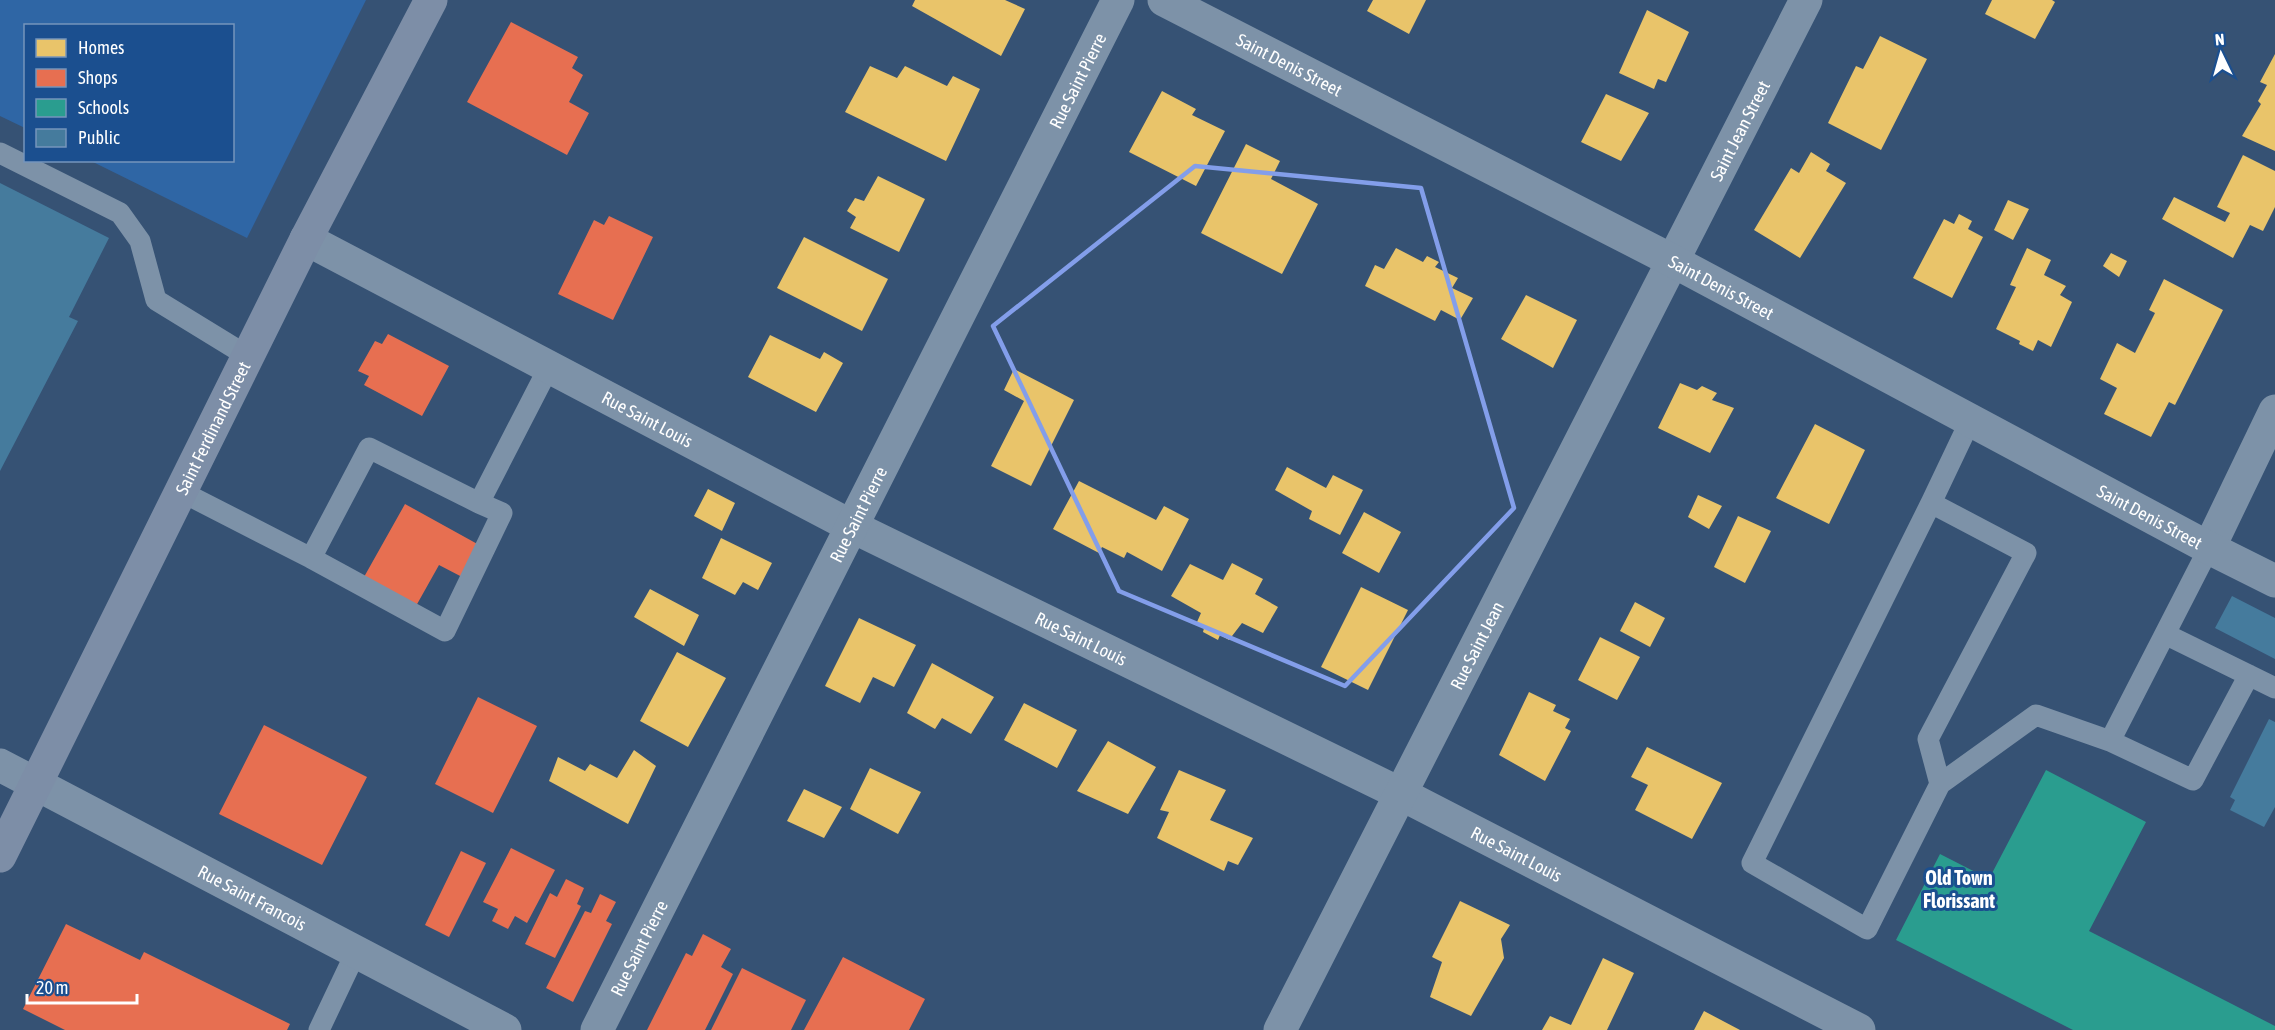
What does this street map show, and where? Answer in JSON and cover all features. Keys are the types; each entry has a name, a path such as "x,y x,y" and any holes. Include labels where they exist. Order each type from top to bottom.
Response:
{"main road":[{"name":"Saint Ferdinand Street","path":"0,856 306,239 431,0"}],"street":[{"name":"Rue Saint Pierre","path":"597,1030 1118,0"},
{"name":"Saint Denis Street","path":"1164,0 1673,261 2209,548 2275,580"},
{"name":"Saint Jean Street","path":"1673,261 1806,0"},
{"name":"Rue Saint Louis","path":"306,239 853,527 1401,794 1859,1030"},
{"name":"Rue Saint Jean","path":"1280,1030 1673,261"},
{"path":"2209,548 2275,411"},
{"name":"Rue Saint Francois","path":"0,765 356,952 464,1020 505,1030"}],"lane":[{"path":"0,153 120,213 140,241 156,300 249,357"},
{"path":"479,502 549,367"},
{"path":"1970,420 1752,863 1867,929 1940,784 2036,715 2110,741 2193,780 2249,675"},
{"path":"182,492 446,631 502,513 369,448 311,558"},
{"path":"1931,503 2026,553 1928,739 1940,784"},
{"path":"2110,741 2209,548"},
{"path":"2164,634 2275,688"},
{"path":"319,1030 356,952"}],"highlighted area":[{"path":"1195,166 1421,188 1514,508 1345,686 1119,591 993,326"}],"shaded area":[{"path":"0,0 366,0 247,238 93,162 234,162 234,24 24,24 24,128 0,116"}],"building: Homes":[{"path":"915,0 1005,0 1025,9 1001,56 912,6"},
{"path":"1373,0 1426,0 1409,34 1367,11"},
{"path":"1992,0 2052,0 2055,2 2035,39 1985,14"},
{"path":"1647,10 1689,32 1666,82 1658,79 1654,89 1619,73"},
{"path":"1880,36 1927,59 1881,150 1828,123 1856,66 1863,69"},
{"path":"2275,54 2275,151 2242,136 2261,104 2258,101 2267,85 2260,82"},
{"path":"870,66 897,78 905,66 947,86 953,76 980,89 946,161 845,112"},
{"path":"1162,91 1196,109 1192,115 1225,131 1196,186 1129,152"},
{"path":"1606,94 1649,113 1621,161 1581,142"},
{"path":"1246,144 1280,161 1271,179 1318,204 1282,274 1201,233"},
{"path":"1811,152 1830,164 1826,171 1846,183 1800,258 1754,230 1791,168 1799,173"},
{"path":"2243,155 2275,171 2275,207 2263,231 2250,225 2233,258 2162,219 2174,197 2225,222 2230,213 2217,207"},
{"path":"878,176 925,199 899,252 850,228 856,217 847,211 855,198 864,201"},
{"path":"2008,200 2029,209 2013,240 1994,230"},
{"path":"1959,214 1972,221 1968,229 1983,237 1952,298 1913,278 1944,219 1954,224"},
{"path":"804,237 888,279 862,331 777,288"},
{"path":"1396,248 1423,262 1427,256 1439,262 1435,267 1458,278 1452,288 1473,298 1460,320 1441,310 1435,321 1365,286 1375,265 1384,269"},
{"path":"2027,248 2051,260 2044,275 2066,286 2060,295 2072,302 2051,347 2038,340 2033,351 2019,344 2020,341 1996,329 2016,287 2010,285"},
{"path":"2111,253 2127,261 2119,277 2103,266"},
{"path":"2164,279 2223,310 2175,405 2169,402 2151,437 2104,414 2117,388 2100,379 2117,343 2135,353 2155,313 2149,310"},
{"path":"1526,295 1577,320 1553,368 1501,339"},
{"path":"770,335 820,359 824,352 843,363 816,412 748,377"},
{"path":"1014,369 1074,400 1031,486 991,466 1024,401 1004,390"},
{"path":"1680,383 1697,390 1702,386 1717,393 1712,400 1734,408 1710,453 1658,428"},
{"path":"1815,424 1865,450 1829,524 1776,498"},
{"path":"1287,467 1326,488 1333,475 1363,490 1340,535 1309,519 1312,511 1275,490"},
{"path":"1079,481 1156,520 1164,506 1189,519 1162,571 1127,552 1124,558 1102,547 1099,553 1053,529"},
{"path":"708,489 735,503 722,531 694,516"},
{"path":"1698,495 1722,506 1709,529 1688,517"},
{"path":"1364,512 1401,532 1379,573 1342,553"},
{"path":"1738,516 1771,531 1745,583 1714,567"},
{"path":"721,538 772,563 758,590 743,582 735,595 702,578"},
{"path":"1232,563 1263,579 1255,594 1278,607 1263,633 1242,623 1229,640 1220,635 1218,640 1203,632 1204,628 1197,622 1201,613 1171,596 1190,564 1223,580"},
{"path":"1361,587 1408,610 1368,690 1321,667"},
{"path":"650,589 699,615 684,646 634,617"},
{"path":"1635,602 1665,618 1650,647 1620,631"},
{"path":"859,618 916,645 894,687 873,677 860,703 825,686"},
{"path":"1600,637 1640,657 1617,700 1578,680"},
{"path":"677,652 726,678 688,747 640,721"},
{"path":"932,663 994,697 971,734 942,718 935,729 907,713"},
{"path":"1529,692 1556,705 1553,711 1570,719 1565,728 1571,731 1545,781 1499,755"},
{"path":"1024,703 1077,730 1057,768 1004,740"},
{"path":"1108,741 1156,767 1128,814 1077,791"},
{"path":"1647,747 1722,783 1692,839 1635,810 1648,785 1631,777"},
{"path":"634,750 656,766 628,824 549,781 558,757 585,771 590,764 617,778"},
{"path":"870,768 921,792 898,834 850,809"},
{"path":"1179,770 1226,790 1210,820 1253,838 1238,865 1228,861 1224,871 1157,838 1169,812 1160,810"},
{"path":"804,789 842,807 824,838 787,821"},
{"path":"1460,901 1510,925 1501,939 1504,958 1471,1016 1430,997 1442,962 1432,957"},
{"path":"1603,958 1634,973 1607,1030 1542,1030 1550,1016 1571,1025"},
{"path":"1704,1011 1740,1030 1694,1030"}],"building: Shops":[{"path":"511,22 578,57 572,68 583,75 569,102 589,113 567,155 467,102"},
{"path":"609,216 653,237 613,320 558,294 594,220 604,225"},
{"path":"388,334 449,366 422,416 364,385 369,376 358,371 375,341 382,344"},
{"path":"405,504 481,546 464,578 439,565 416,606 364,577"},
{"path":"478,697 537,726 493,813 435,784"},
{"path":"264,725 367,777 322,865 219,814"},
{"path":"511,848 555,870 527,923 515,916 508,929 492,921 498,909 483,902"},
{"path":"461,851 486,863 449,937 425,925"},
{"path":"566,879 584,888 577,904 581,906 555,958 525,944 550,893 557,897"},
{"path":"600,894 616,902 606,921 612,924 573,1002 546,988 585,911 591,913"},
{"path":"66,924 140,960 144,952 290,1024 287,1030 65,1030 23,1009"},
{"path":"703,934 731,949 721,967 733,974 705,1030 647,1030 686,953 692,956"},
{"path":"843,957 925,999 909,1030 804,1030"},
{"path":"742,968 806,1000 791,1030 711,1030"}],"building: Schools":[{"path":"2046,770 2146,822 2089,931 2275,1026 2275,1030 2073,1030 1896,940 1940,854 1989,879"}],"building: Public":[{"path":"0,183 109,238 69,317 78,321 0,471"},
{"path":"2232,596 2275,618 2275,659 2215,628"},
{"path":"2269,719 2275,722 2275,807 2264,827 2230,810 2235,800 2230,797"}],"district":[{"name":"Old Town Florissant","path":"1959,888"}]}
